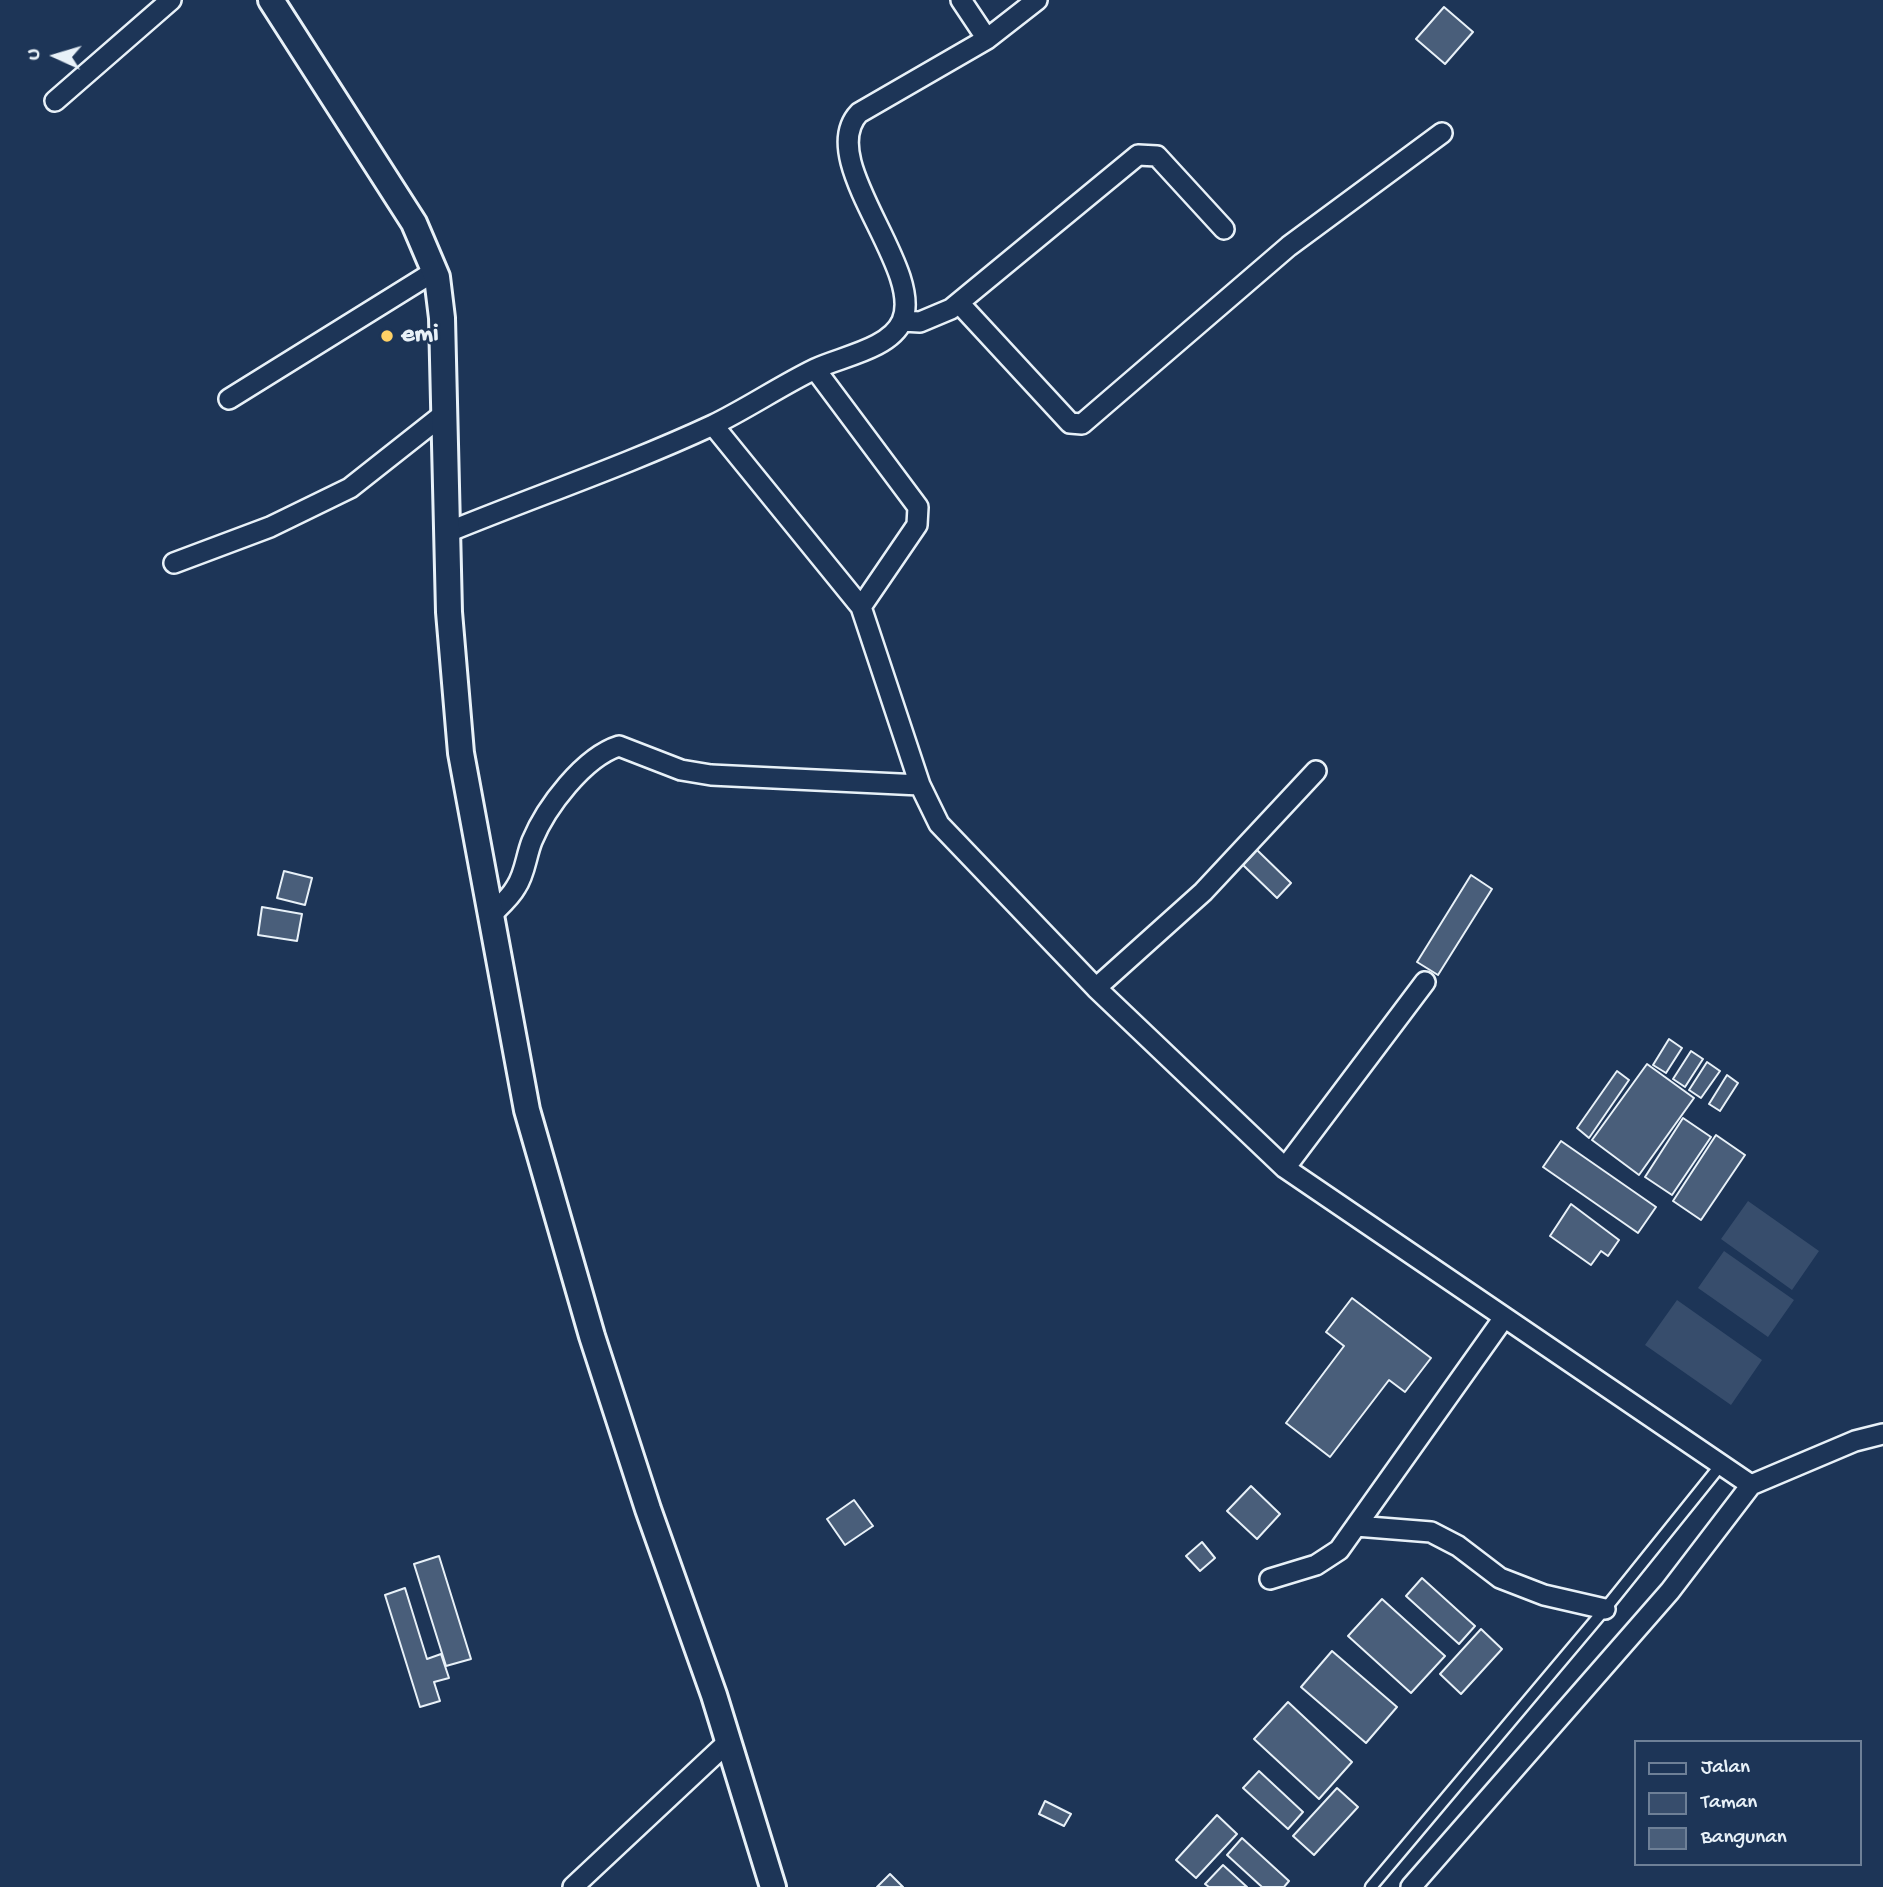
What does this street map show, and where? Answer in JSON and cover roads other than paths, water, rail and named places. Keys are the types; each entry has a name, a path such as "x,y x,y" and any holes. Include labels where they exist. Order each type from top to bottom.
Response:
{"street":[{"path":"55,101 171,0"},
{"path":"271,0 414,223 435,271 442,318 449,612 461,753 527,1110 558,1225 643,1495 728,1742 773,1887"},
{"path":"961,0 987,39"},
{"path":"902,321 903,289 849,158 847,132 859,113 987,39 1037,0"},
{"path":"959,303 1070,423 1082,424 1289,246 1443,133"},
{"path":"448,532 713,425 815,369 877,343 902,321 934,318 959,303 1138,155 1157,156 1224,229"},
{"path":"229,399 435,271"},
{"path":"815,369 918,507 917,525 861,607"},
{"path":"174,564 270,527 351,488 445,413"},
{"path":"713,425 861,607 920,785 939,824 1096,988 1285,1168 1503,1320 1751,1485"},
{"path":"490,916 518,885 533,840 550,805 584,770 611,748 619,746 681,770 711,775 920,785"},
{"path":"1096,988 1203,892 1316,771"},
{"path":"1285,1168 1425,982"},
{"path":"1270,1579 1316,1565 1339,1550 1503,1320"},
{"path":"1411,1887 1670,1591 1751,1485 1855,1441 1883,1434"},
{"path":"1356,1526 1431,1532 1458,1546 1500,1578 1544,1595 1605,1609"},
{"path":"573,1887 728,1742"}],"lane":[{"path":"1371,1887 1605,1609 1720,1466"}],"place":[{"name":"emi","path":"387,336"}]}
